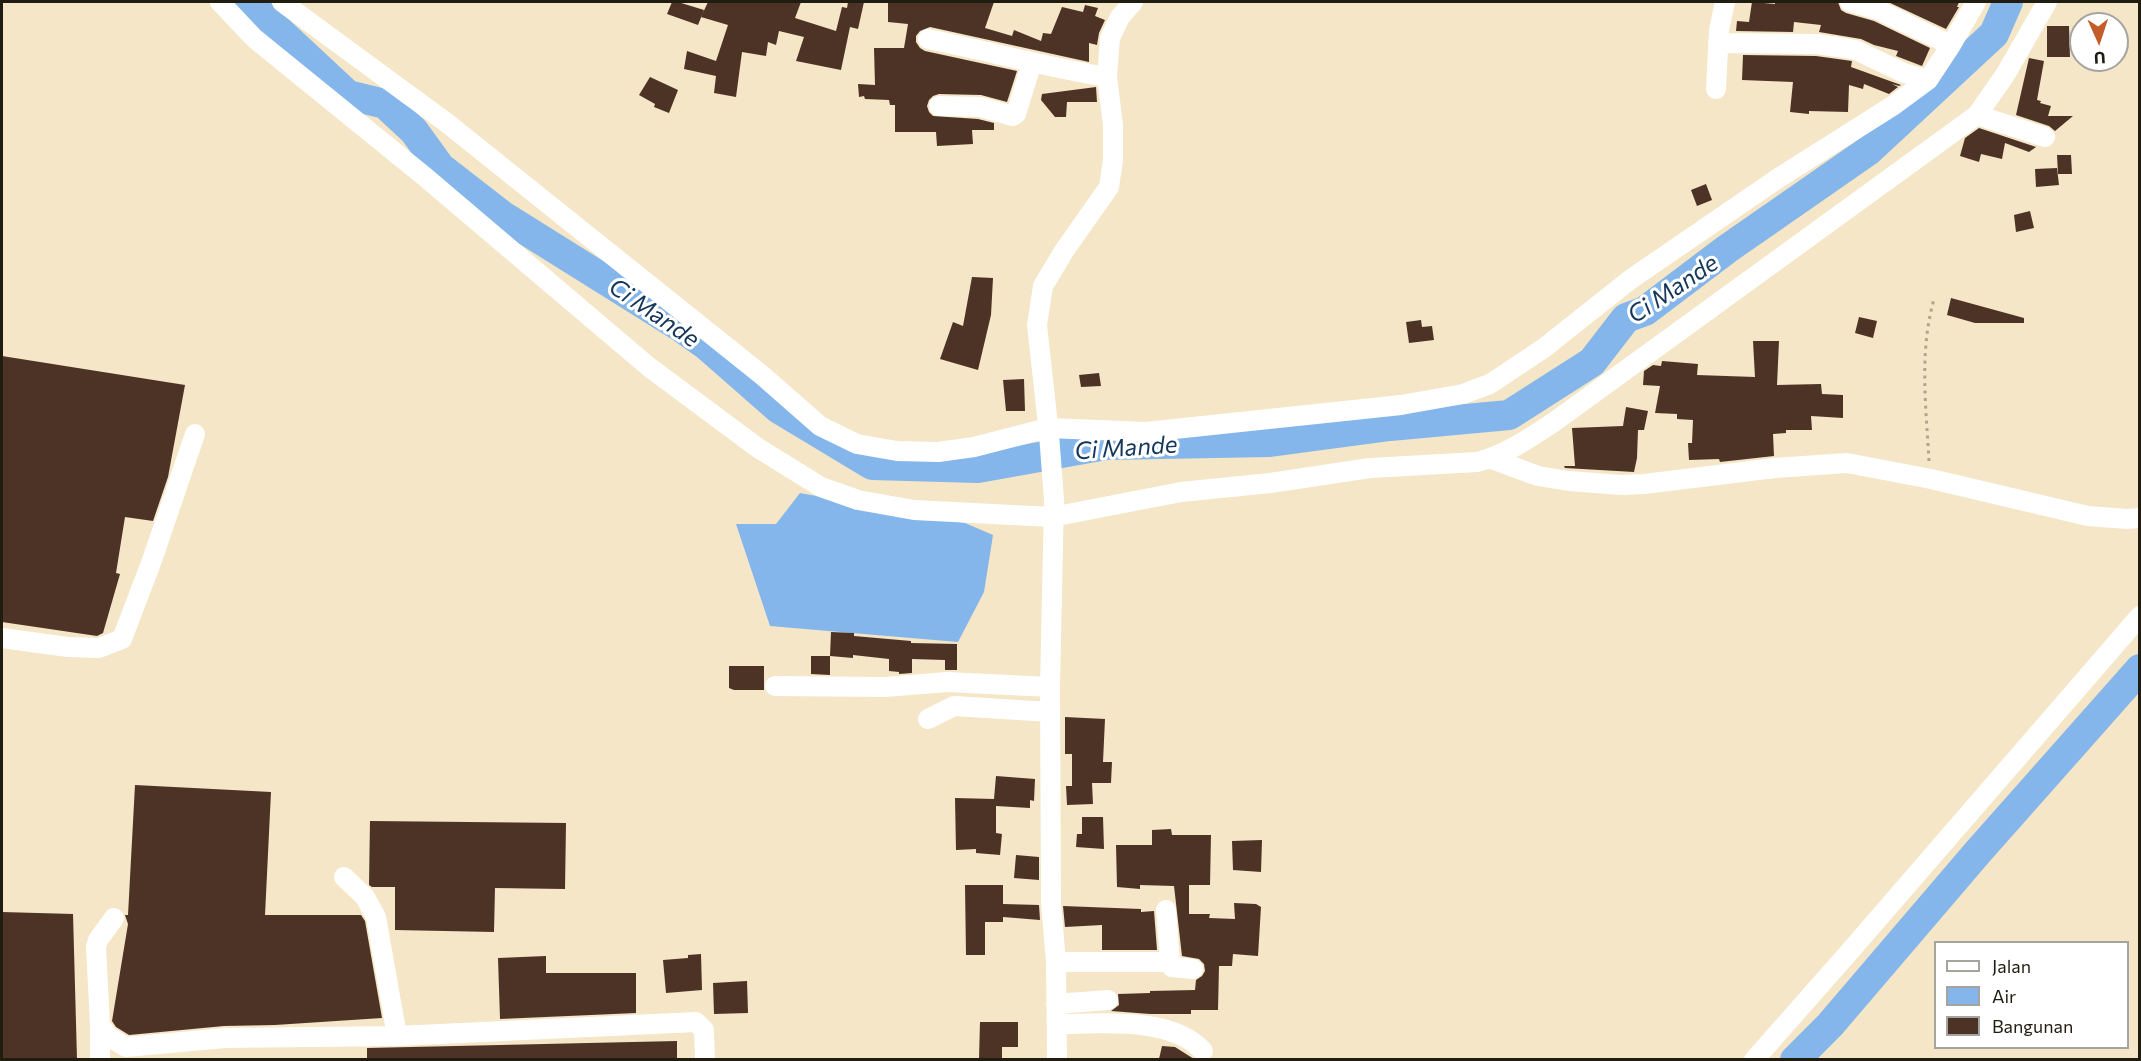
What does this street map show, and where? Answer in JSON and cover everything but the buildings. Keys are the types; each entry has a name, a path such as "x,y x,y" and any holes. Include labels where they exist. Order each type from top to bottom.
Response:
{"street":[{"path":"220,2 254,38 424,176 649,367 758,448 821,487 858,500 914,510 1053,508 1270,483 1370,468 1477,462 1492,459 1554,422 1977,114 2005,75 2047,2"},
{"path":"282,2 447,123 763,376 820,426 857,444 917,452 938,452 974,447 1049,431 1146,432 1401,405 1463,394 1490,384 1544,348 1632,279 1780,177 1894,105 1928,80 1976,2"},
{"path":"1057,1059 1056,962 1051,903 1050,687 1053,508 1049,431 1037,336 1038,311 1043,286 1064,251 1109,187 1113,160 1113,125 1107,77 1110,38 1129,2"},
{"path":"1716,89 1718,43 1725,2"},
{"path":"1850,2 1878,10 1951,45"},
{"path":"928,39 1048,67 1107,77"},
{"path":"1718,43 1838,46 1856,50 1904,73 1928,80"},
{"path":"939,106 980,107 1013,116 1016,114 1032,62"},
{"path":"1977,114 2045,137"},
{"path":"2,638 68,647 99,648 122,639 151,564 195,434"},
{"path":"1492,459 1539,476 1569,481 1621,484 1644,484 1775,468 1847,463 1930,479 2088,516 2133,518"},
{"path":"1754,1059 2139,616"},
{"path":"775,686 885,687 947,682 1050,687"},
{"path":"928,719 954,706 1050,712"},
{"path":"344,877 365,897 376,917 397,1036"},
{"path":"1166,910 1172,967 1193,969"},
{"path":"100,1059 96,947 98,940 114,918"},
{"path":"1056,962 1170,962"},
{"path":"1056,1004 1108,1000"},
{"path":"100,1025 116,1042 142,1053 225,1038 397,1036 696,1022 704,1030 705,1059"},
{"path":"1057,1024 1142,1025 1166,1030 1187,1038 1194,1041 1203,1051"}],"path":[{"path":"1930,479 1924,356 1926,324 1934,299"}],"water":[{"path":"800,493 965,523 993,535 984,592 958,642 770,626 736,524 776,524"}],"waterway":[{"name":"Ci Mande","path":"248,2 348,95 385,104 414,131 440,167 503,216 679,326 706,345 779,409 872,465 978,468 1106,445 1270,442 1390,426 1509,415 1592,362 1626,318 1645,311 1727,249 1868,151 1994,34 2008,2"},
{"path":"1795,1060 1830,1025 1977,853 2140,669"}]}
